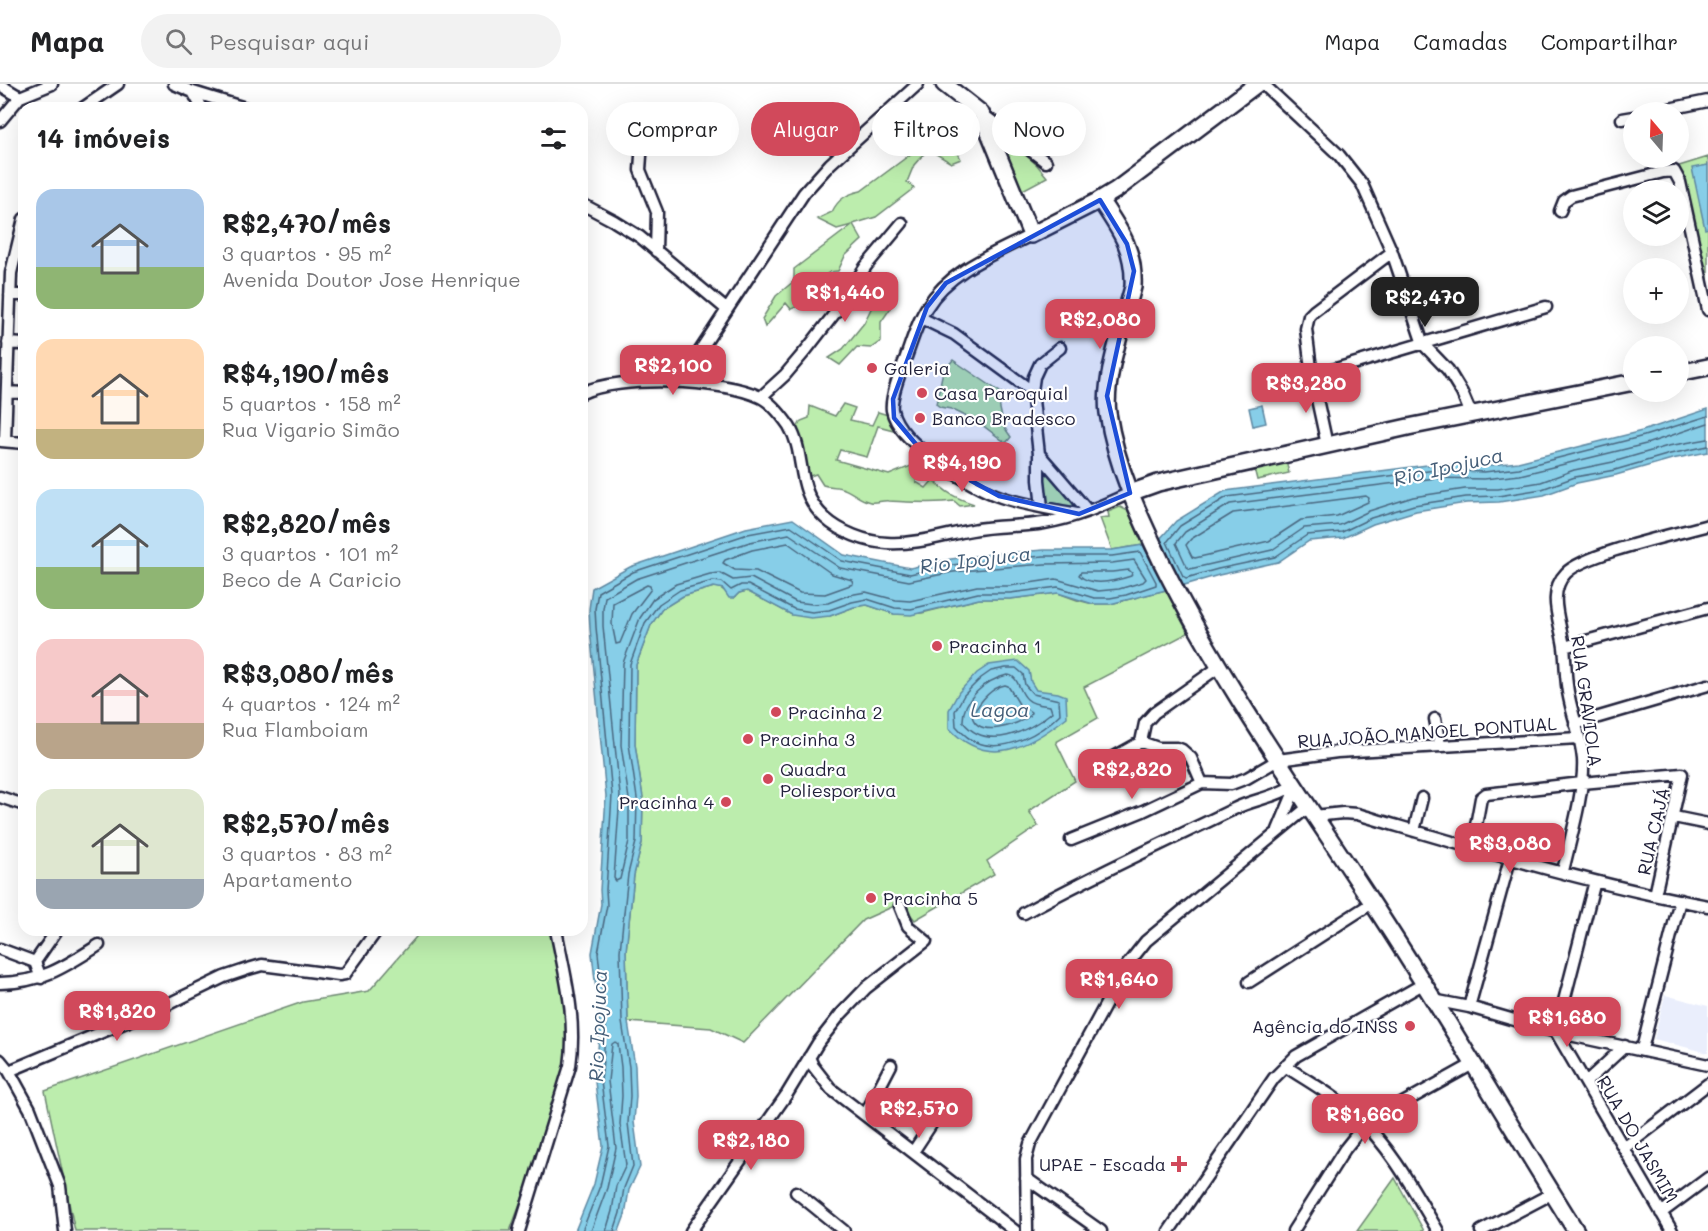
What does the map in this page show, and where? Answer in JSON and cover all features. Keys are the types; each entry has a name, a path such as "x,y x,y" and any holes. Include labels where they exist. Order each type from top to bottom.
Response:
{"street":[{"path":"0,121 20,97 52,84"},
{"path":"92,102 118,84"},
{"path":"174,84 226,102"},
{"path":"680,381 804,193 830,164 918,84"},
{"path":"944,84 1046,162"},
{"path":"1083,513 1042,507 999,496 944,466 921,449 904,432 894,418 892,408 901,370 921,318 938,291 955,276 1100,200 1257,84"},
{"path":"1263,84 1352,169 1370,199 1392,252 1423,344 1448,370 1471,414"},
{"path":"0,86 20,97"},
{"path":"193,92 199,102"},
{"path":"1689,105 1708,101"},
{"path":"981,113 1031,235"},
{"path":"641,156 640,170 657,212 656,251"},
{"path":"1560,211 1563,201 1580,193 1674,171 1680,182 1708,310"},
{"path":"1100,200 1127,244 1134,271 1133,287 1109,378 1107,396 1111,427 1130,493 1148,535 1179,597 1219,667 1372,903 1576,1231"},
{"path":"588,207 622,225 726,309"},
{"path":"761,397 785,375 807,349 835,313 866,266 902,223"},
{"path":"1327,445 1312,376 1306,329 1309,316 1392,252"},
{"path":"18,254 11,273 3,440 18,442"},
{"path":"10,295 18,296"},
{"path":"1312,376 1546,307"},
{"path":"921,318 954,334 1032,391"},
{"path":"8,343 18,344"},
{"path":"1042,507 1032,391 1034,377 1040,364 1060,348"},
{"path":"1689,371 1708,367"},
{"path":"588,391 605,385 680,381 724,387 761,397 780,415 793,435 803,482 815,506 831,522 853,534 870,540 896,543 991,527 1041,523 1083,513 1158,483 1471,414 1623,384"},
{"path":"7,392 18,393"},
{"path":"1039,454 1083,513"},
{"name":"RUA GRAVIOLA","path":"1563,871 1582,783 1583,759 1565,675 1564,647 1556,609 1559,583 1566,573 1588,559 1708,525"},
{"path":"1564,647 1708,608"},
{"path":"1141,742 1144,723 1154,712 1219,667"},
{"path":"1575,724 1708,685"},
{"path":"1436,719 1440,744"},
{"name":"RUA JOÃO MANOEL PONTUAL","path":"1278,760 1337,752 1440,744 1578,738"},
{"path":"1087,772 1141,742 1158,748 1182,750 1191,758 1202,783"},
{"path":"1071,840 1143,811 1202,783 1231,784 1247,778 1278,760"},
{"name":"RUA CAJÁ","path":"1582,783 1682,774 1655,895"},
{"path":"1472,847 1481,798 1494,792 1582,783"},
{"path":"1278,830 1295,786"},
{"path":"1024,913 1082,882 1239,806 1280,794 1295,786"},
{"path":"0,797 18,803"},
{"path":"1414,831 1422,798"},
{"path":"1027,1231 1026,1159 1036,1129 1127,965 1138,950 1278,830 1311,811 1357,814 1510,859 1708,906"},
{"path":"1674,817 1708,824"},
{"path":"1469,1007 1510,859"},
{"path":"1556,1032 1595,881"},
{"path":"1642,1049 1680,900"},
{"path":"1249,982 1372,903"},
{"path":"691,1231 787,1094 829,1028 852,1002 883,974 926,941 908,926 900,906"},
{"path":"35,962 53,936"},
{"path":"9,1071 162,1007 224,977 262,965 345,974 372,936"},
{"path":"519,1231 570,1066 573,1046 572,1008 557,936"},
{"path":"0,983 40,978 63,968 99,945"},
{"path":"0,949 35,962"},
{"path":"35,962 40,978"},
{"path":"1169,1231 1285,1065 1309,1048 1423,984"},
{"path":"1433,1000 1469,1007 1556,1032 1708,1065"},
{"name":"RUA DO JASMIM","path":"1556,1032 1672,1231"},
{"path":"1586,1082 1625,1047"},
{"path":"809,1057 813,1066 831,1089 1015,1231"},
{"path":"0,1060 9,1071 30,1109 60,1186 65,1231"},
{"path":"1293,1231 1345,1149 1365,1124 1473,1064"},
{"path":"865,1115 891,1065"},
{"path":"1285,1065 1349,1109 1365,1124 1401,1168 1438,1231"},
{"path":"1624,1148 1708,1084"},
{"path":"913,1152 936,1117"},
{"path":"1026,1178 1101,1231"},
{"path":"1661,1213 1708,1178"},
{"path":"796,1192 844,1231"},
{"path":"1481,1231 1552,1193"}],"highlighted area":[{"path":"1100,200 1127,244 1134,271 1107,396 1130,493 1079,514 999,496 944,466 920,449 894,418 893,399 927,307 946,283"}],"shaded area":[{"path":"1665,995 1708,1006 1708,1053 1654,1039"}],"green space":[{"path":"908,156 922,156 914,165 907,182 914,188 876,217 853,224 862,240 845,256 838,271 824,276 832,282 796,307 791,309 786,303 765,327 762,319 776,296 794,281 794,269 852,225 837,229 817,219 832,212 843,198 861,191"},
{"path":"939,156 959,156 961,159 951,163"},
{"path":"1005,156 1027,156 1047,177 1019,192"},
{"path":"1708,157 1708,295 1689,210 1689,180 1682,180 1679,168 1689,168 1689,163"},
{"path":"882,286 895,289 890,309 881,322 881,341 871,348 857,347 840,365 829,358 843,349 864,323"},
{"path":"953,360 1003,394 1008,400 999,404 1004,427 1011,437 1006,443 978,422 936,404 943,371"},
{"path":"843,404 855,408 850,420 872,425 878,412 898,418 905,433 878,426 867,457 840,450 836,460 889,475 911,466 919,473 916,482 926,488 934,479 947,492 974,504 960,506 954,501 870,502 845,489 823,485 816,474 807,477 796,430 801,421 809,418 810,406 835,416"},
{"path":"1036,442 1062,470 1082,501 1067,508 1042,505"},
{"path":"1286,461 1289,473 1257,480 1254,468"},
{"path":"1120,507 1128,511 1143,545 1112,550 1100,518 1109,517 1108,512"},
{"path":"719,587 734,598 739,593 747,591 792,615 830,616 867,605 894,614 922,613 979,599 1010,599 1058,593 1093,604 1110,604 1166,590 1188,633 1084,687 1098,718 1056,742 1075,781 1029,811 1038,826 987,861 994,874 915,920 901,903 863,920 743,1043 711,1028 628,1022 626,951 634,875 642,843 643,798 635,744 636,665 651,625 662,609 683,596"},
{"path":"417,936 555,936 571,1015 570,1071 510,1231 75,1231 45,1091 303,1002 369,991"},
{"path":"1395,1178 1424,1231 1357,1231"}],"water":[{"path":"1708,165 1708,228 1705,229 1692,168"},
{"path":"1262,405 1266,423 1253,426 1249,408"},
{"name":"Rio Ipojuca","path":"1708,409 1708,452 1577,483 1544,495 1416,511 1373,524 1343,538 1309,541 1278,562 1181,586 1159,540 1176,521 1225,491 1435,464 1483,466 1518,462 1642,431"},
{"name":"Rio Ipojuca","path":"793,519 844,555 910,568 951,559 992,554 1044,550 1112,550 1143,545 1166,590 1110,604 1093,604 1058,593 1010,599 979,599 911,615 894,614 867,605 830,616 811,618 792,615 747,591 739,593 734,598 729,598 723,589 714,587 683,596 662,609 651,625 636,665 635,744 643,798 642,843 634,875 626,951 628,1022 635,1066 634,1122 640,1167 629,1190 625,1215 619,1231 575,1231 594,1184 603,1146 595,1082 600,1027 592,953 601,904 606,796 590,629 589,609 592,588 630,567 746,528"},
{"name":"Lagoa","path":"1018,661 1029,671 1031,682 1036,690 1066,696 1067,717 1038,737 1008,750 993,751 964,741 949,728 949,710 959,692 977,673 989,665"}],"place":[{"name":"Galeria","path":"872,368"},
{"name":"Casa Paroquial","path":"922,393"},
{"name":"Banco Bradesco","path":"920,418"},
{"name":"Pracinha 1","path":"937,646"},
{"name":"Pracinha 2","path":"776,712"},
{"name":"Pracinha 3","path":"748,739"},
{"name":"Quadra Poliesportiva","path":"768,779"},
{"name":"Pracinha 4","path":"726,802"},
{"name":"Pracinha 5","path":"871,898"},
{"name":"Agência do INSS","path":"1410,1026"},
{"name":"UPAE - Escada","path":"1179,1164"}]}
